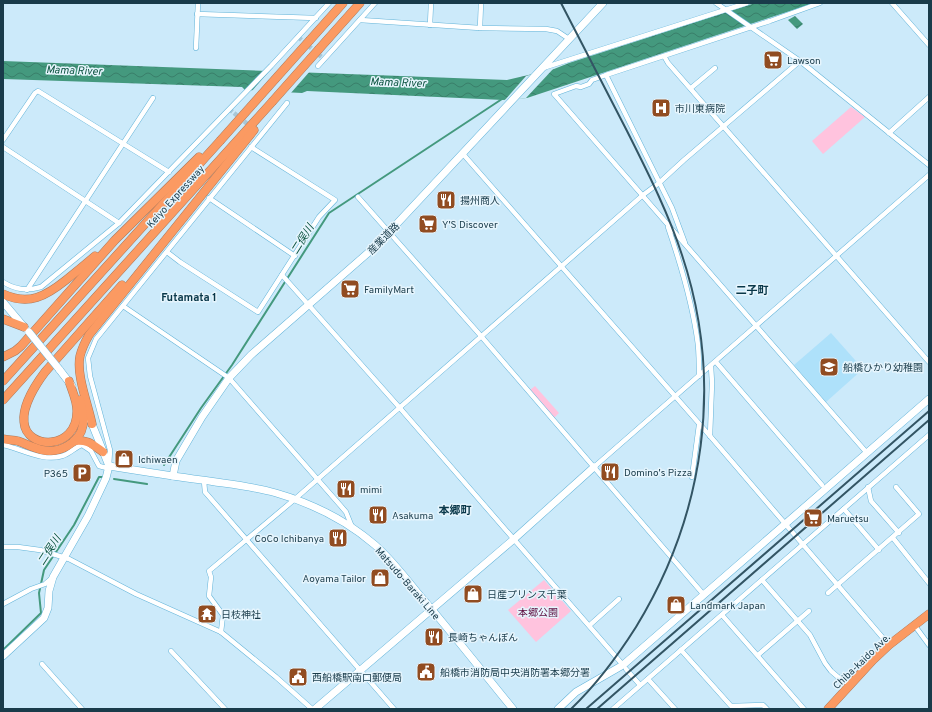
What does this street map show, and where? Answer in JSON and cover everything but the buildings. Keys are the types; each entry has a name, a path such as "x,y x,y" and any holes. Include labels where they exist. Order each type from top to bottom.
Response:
{"highway":[{"name":"Keiyo Expressway","path":"3,381 343,3"},
{"name":"Keiyo Expressway","path":"3,400 360,3"},
{"path":"92,424 80,379 79,369 83,346 89,335 253,131 272,102"},
{"path":"3,357 21,346 115,240 199,157 220,141"},
{"path":"69,381 76,401 77,411 76,421 72,430 60,441 52,442 38,440 33,437 25,427 24,416 25,409 36,384 102,307 182,220"},
{"path":"3,294 25,299 33,299 44,296 115,240"},
{"path":"3,319 27,330"},
{"path":"3,439 16,441 42,450 50,451 63,448 74,441 80,434 83,425 83,413 80,398"},
{"path":"74,441 86,441 103,452"},
{"name":"Chiba-kaido Ave.","path":"828,709 850,684 890,645 929,614"}],"main road":[{"name":"産業道路","path":"173,476 176,461 202,417 229,378 251,355 358,263 389,232 603,3"},
{"path":"3,302 69,381 80,398 109,466 100,493 91,510 57,556 49,591 48,608 44,618 3,656"},
{"path":"558,709 576,692 624,667 704,595 929,399"},
{"name":"Matsudo-Baraki Line","path":"109,466 258,489 295,499 318,509 353,528 375,545 432,608 513,709"},
{"path":"314,709 514,539 594,467"}],"street":[{"path":"196,48 198,3"},
{"path":"3,282 15,288 27,290 42,288 119,223 271,66 328,3"},
{"path":"318,66 375,3"},
{"path":"430,25 431,3"},
{"path":"480,28 481,3"},
{"path":"716,3 800,61 929,165"},
{"path":"542,69 747,3"},
{"path":"820,3 606,75 592,80 589,84 581,87 576,86 554,94 867,453"},
{"path":"892,3 929,45"},
{"path":"197,14 316,18"},
{"path":"360,20 480,28 546,28 557,31 569,39"},
{"path":"664,56 668,63 929,362"},
{"path":"221,632 223,615 209,596 211,577 209,571 295,499 643,195 659,183 800,61"},
{"path":"691,88 715,68"},
{"path":"606,75 672,208 687,246"},
{"path":"3,140 35,93 38,91 169,172"},
{"path":"889,133 929,97"},
{"path":"27,290 153,98"},
{"path":"3,446 38,456 54,458 64,455 82,445 91,451 99,466 107,468 109,466 110,450 90,376 88,358 96,339 287,103"},
{"path":"3,147 119,223"},
{"path":"167,252 258,312 319,217 335,200 251,147"},
{"path":"463,154 674,397 710,436 785,525 890,645"},
{"path":"594,467 929,175"},
{"path":"358,197 481,336 704,595"},
{"path":"209,198 295,256"},
{"path":"667,223 693,317 698,345 699,376"},
{"path":"282,275 399,407 640,685"},
{"path":"123,306 229,378 318,478 346,512 353,528"},
{"path":"716,362 822,485"},
{"path":"710,436 712,383 711,366"},
{"path":"692,477 699,425"},
{"path":"613,709 929,435"},
{"path":"204,480 205,492 394,709"},
{"path":"868,487 871,501 899,533"},
{"path":"828,593 899,533 918,514 896,487"},
{"path":"844,509 879,550"},
{"path":"893,538 929,583"},
{"path":"3,547 40,550 72,560 136,594 221,632 314,709"},
{"path":"3,604 29,590 45,584 53,577"},
{"path":"762,580 810,635 831,671 850,684"},
{"path":"591,624 619,599"},
{"path":"758,655 809,611"},
{"path":"722,615 804,709"},
{"path":"915,626 929,645"},
{"path":"681,650 731,706 763,705 767,709"},
{"path":"171,651 225,709"},
{"path":"42,664 82,709"},
{"path":"648,679 675,709"}],"shaded area":[{"name":"船橋ひかり幼稚園","path":"831,333 863,369 826,402 794,365"}],"green space":[{"path":"851,107 865,117 823,154 812,141"},
{"path":"535,386 559,413 554,418 530,390"},
{"name":"本郷公園","path":"544,580 571,611 536,642 508,610"}],"water":[{"name":"Mama River","path":"755,3 814,3 527,98 503,100 307,91 302,93 245,90 242,87 3,79 3,61 507,80 554,69"},
{"path":"795,16 803,24 797,29 788,20"}],"pier":[{"path":"272,68 311,70 290,94 251,92"},
{"path":"554,68 526,98 504,101 526,76"}],"waterway":[{"name":"二俣川","path":"164,465 201,408 232,365 329,213 502,99"},
{"name":"二俣川","path":"3,650 41,613 39,593 44,570 74,525 99,477 102,477"},
{"name":"二俣川","path":"114,479 147,484"}],"tunnel":[{"path":"298,37 324,59"},
{"path":"229,109 261,135"}],"railway":[{"path":"561,3 642,161 664,207 682,255 695,303 702,350 704,398 701,446 692,493 678,539 660,584 636,627 621,649 598,680 571,709"},
{"path":"586,709 929,411"},
{"path":"597,709 929,420"}],"place":[{"name":"Lawson","path":"773,60"},
{"name":"市川東病院","path":"661,108"},
{"name":"揚州商人","path":"446,200"},
{"name":"Y'S Discover","path":"428,224"},
{"name":"FamilyMart","path":"350,289"},
{"name":"船橋ひかり幼稚園","path":"829,367"},
{"name":"Ichiwaen","path":"124,459"},
{"name":"Domino's Pizza","path":"610,472"},
{"name":"P365","path":"82,473"},
{"name":"mimi","path":"346,489"},
{"name":"Asakuma","path":"378,515"},
{"name":"Maruetsu","path":"813,518"},
{"name":"CoCo Ichibanya","path":"338,538"},
{"name":"Aoyama Tailor","path":"380,578"},
{"name":"日産プリンス千葉","path":"473,594"},
{"name":"Landmark Japan","path":"676,605"},
{"name":"日枝神社","path":"207,614"},
{"name":"長崎ちゃんぽん","path":"434,637"},
{"name":"船橋市消防局中央消防署本郷分署","path":"426,672"},
{"name":"西船橋駅南口郵便局","path":"298,677"}],"district":[{"name":"二子町","path":"752,290"},
{"name":"Futamata 1","path":"189,297"},
{"name":"本郷町","path":"455,510"}]}
